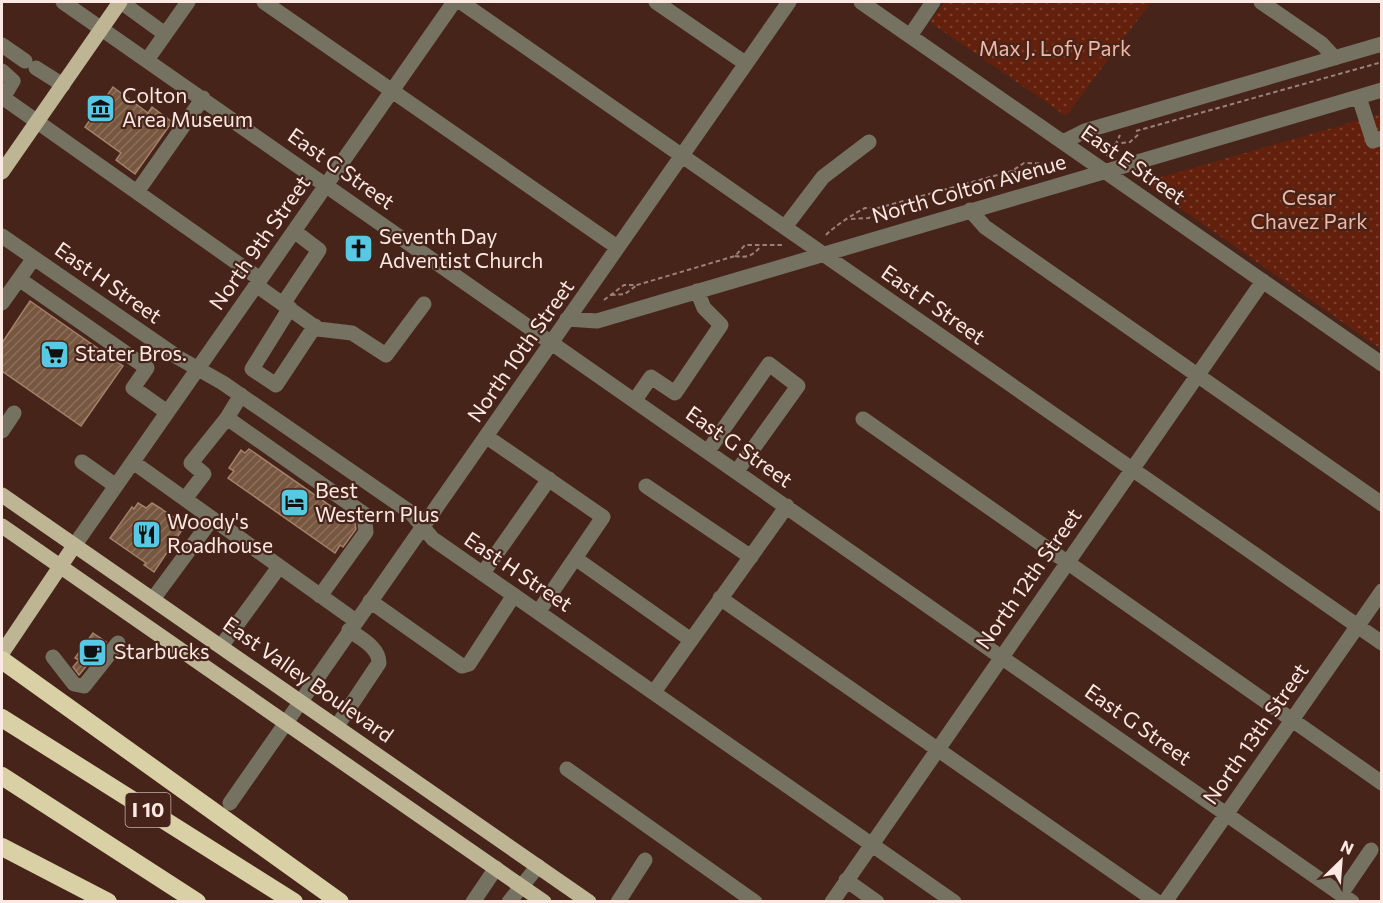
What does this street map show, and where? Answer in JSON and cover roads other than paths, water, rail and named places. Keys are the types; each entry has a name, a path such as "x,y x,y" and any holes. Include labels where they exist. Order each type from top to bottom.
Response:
{"highway":[{"path":"2,660 340,902"},
{"name":"I 10","path":"2,718 294,902"},
{"name":"I 10","path":"2,776 197,902"},
{"path":"2,847 108,902"}],"main road":[{"path":"2,172 121,2"},
{"name":"East Valley Boulevard","path":"2,495 222,645 589,902"},
{"path":"2,526 544,902"},
{"path":"2,653 74,546"}],"street":[{"name":"East G Street","path":"63,2 327,184 551,343 1347,898"},
{"path":"121,2 165,34"},
{"path":"147,60 188,2"},
{"path":"264,2 618,247"},
{"name":"North 9th Street","path":"74,546 454,2"},
{"name":"East F Street","path":"461,2 1382,643"},
{"path":"656,2 745,63"},
{"name":"North 10th Street","path":"230,802 789,2"},
{"name":"East E Street","path":"861,2 884,8 910,36 1382,364"},
{"path":"910,36 933,2"},
{"path":"1261,2 1322,44 1335,58"},
{"name":"North Colton Avenue","path":"1063,142 1085,131 1382,44"},
{"path":"2,45 63,85"},
{"path":"2,71 13,81 2,98 137,192 315,326 332,332 352,333 386,355 424,304"},
{"name":"North Colton Avenue","path":"567,319 597,321 1382,90"},
{"path":"1359,97 1373,141 1382,138"},
{"path":"137,192 203,98"},
{"path":"785,227 823,177 869,142"},
{"path":"970,210 985,227 1382,504"},
{"path":"294,231 319,250 252,369 276,385 315,326"},
{"name":"East H Street","path":"2,236 198,369 246,398 410,512 433,539 871,843 934,896 954,902"},
{"path":"2,303 34,258"},
{"path":"19,279 147,368 134,388 167,412"},
{"name":"North 12th Street","path":"832,902 1001,655 1263,281"},
{"path":"635,400 651,377 675,393 721,325 704,308 697,291"},
{"path":"708,451 769,364 798,386 737,471"},
{"path":"185,499 204,474 191,463 227,418 265,378"},
{"path":"2,431 14,414"},
{"path":"227,418 364,514 366,532 320,596"},
{"path":"863,419 1290,722 1382,783"},
{"path":"487,437 603,517 539,611"},
{"path":"82,462 116,486"},
{"path":"133,462 320,596 375,649 379,655 379,663 337,726"},
{"path":"483,573 549,479"},
{"path":"646,486 751,557"},
{"path":"654,692 787,506"},
{"path":"153,599 212,519"},
{"path":"575,558 691,640"},
{"path":"222,645 279,567"},
{"name":"North 13th Street","path":"1165,902 1382,591"},
{"path":"370,601 462,666 469,664 514,595"},
{"path":"720,598 1157,902"},
{"path":"52,657 74,684 84,686 118,643"},
{"path":"567,769 755,902"},
{"path":"1347,898 1371,850"},
{"path":"618,902 645,860"},
{"path":"509,902 538,866"},
{"path":"473,902 496,868"},
{"path":"846,880 877,902"}],"place":[{"name":"Colton Area Museum","path":"101,108"},
{"name":"Seventh Day Adventist Church","path":"358,249"},
{"name":"Stater Bros.","path":"54,354"},
{"name":"Best Western Plus","path":"294,503"},
{"name":"Woody's Roadhouse","path":"146,534"},
{"name":"Starbucks","path":"93,652"}],"park label":[{"name":"Max J. Lofy Park","path":"1055,49"},
{"name":"Cesar Chavez Park","path":"1309,210"}]}
